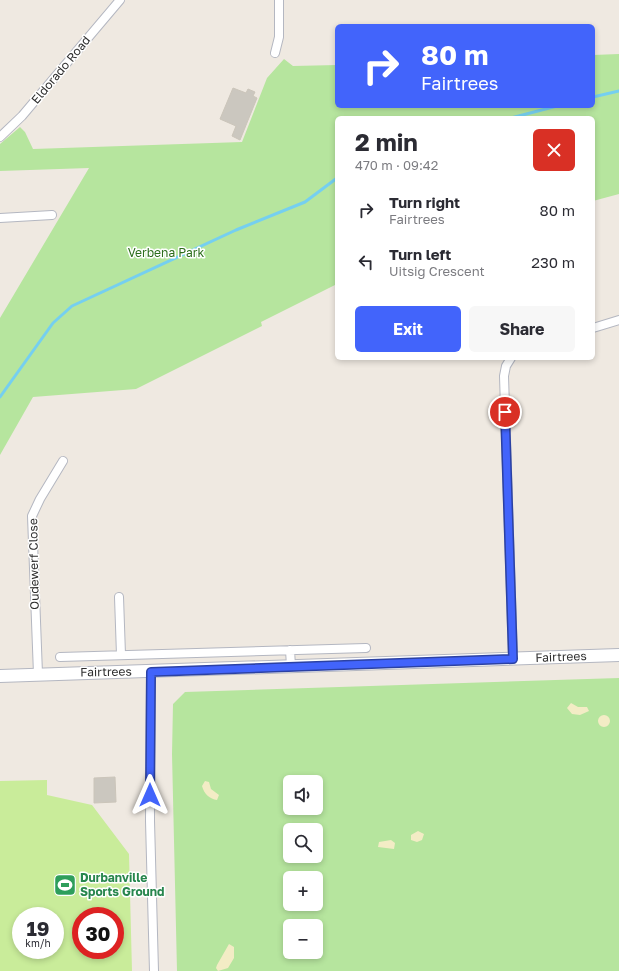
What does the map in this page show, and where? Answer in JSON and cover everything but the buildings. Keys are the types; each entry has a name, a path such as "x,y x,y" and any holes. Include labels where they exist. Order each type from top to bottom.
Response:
{"main road":[{"name":"Fairtrees","path":"0,676 619,655"}],"street":[{"name":"Eldorado Road","path":"0,137 22,116 120,0"},
{"path":"274,54 279,37 279,0"},
{"path":"0,218 52,215"},
{"path":"595,327 619,320"},
{"path":"510,360 506,366 504,376 513,659"},
{"name":"Oudewerf Close","path":"38,674 32,516 40,499 63,461"},
{"path":"119,597 121,655"},
{"path":"60,657 366,648"},
{"path":"290,650 291,666"},
{"path":"151,672 150,820 154,971"}],"green space":[{"name":"Verbena Park","path":"619,54 619,194 595,200 595,116 335,116 335,285 261,322 262,326 136,389 33,397 0,455 0,318 89,168 0,171 0,144 20,127 25,132 33,149 242,142 267,78 284,59 293,66 335,65 335,108 595,108 595,55"},
{"path":"619,678 619,971 177,971 172,754 173,704 185,692"},
{"name":"Durbanville Sports Ground","path":"47,780 47,795 92,805 129,854 132,971 0,971 0,781"}],"sand":[{"path":"571,703 578,707 587,707 589,711 580,715 572,714 567,708"},
{"path":"602,715 606,715 610,721 606,727 602,727 598,723 598,719"},
{"path":"205,781 209,782 211,789 219,795 217,800 212,799 204,791 202,786"},
{"path":"418,831 424,834 422,840 417,842 411,840 411,835"},
{"path":"391,840 395,843 394,849 378,847 379,842"},
{"path":"229,944 234,947 234,958 228,968 218,971 216,968 217,965"}],"waterway":[{"path":"595,97 619,91"},
{"path":"519,116 549,108"},
{"path":"0,397 53,323 72,306 236,230 305,202 335,180"}],"place":[{"name":"Durbanville Sports Ground","path":"65,885"}],"route":[{"path":"150,795 151,672 513,659 505,412"}]}
